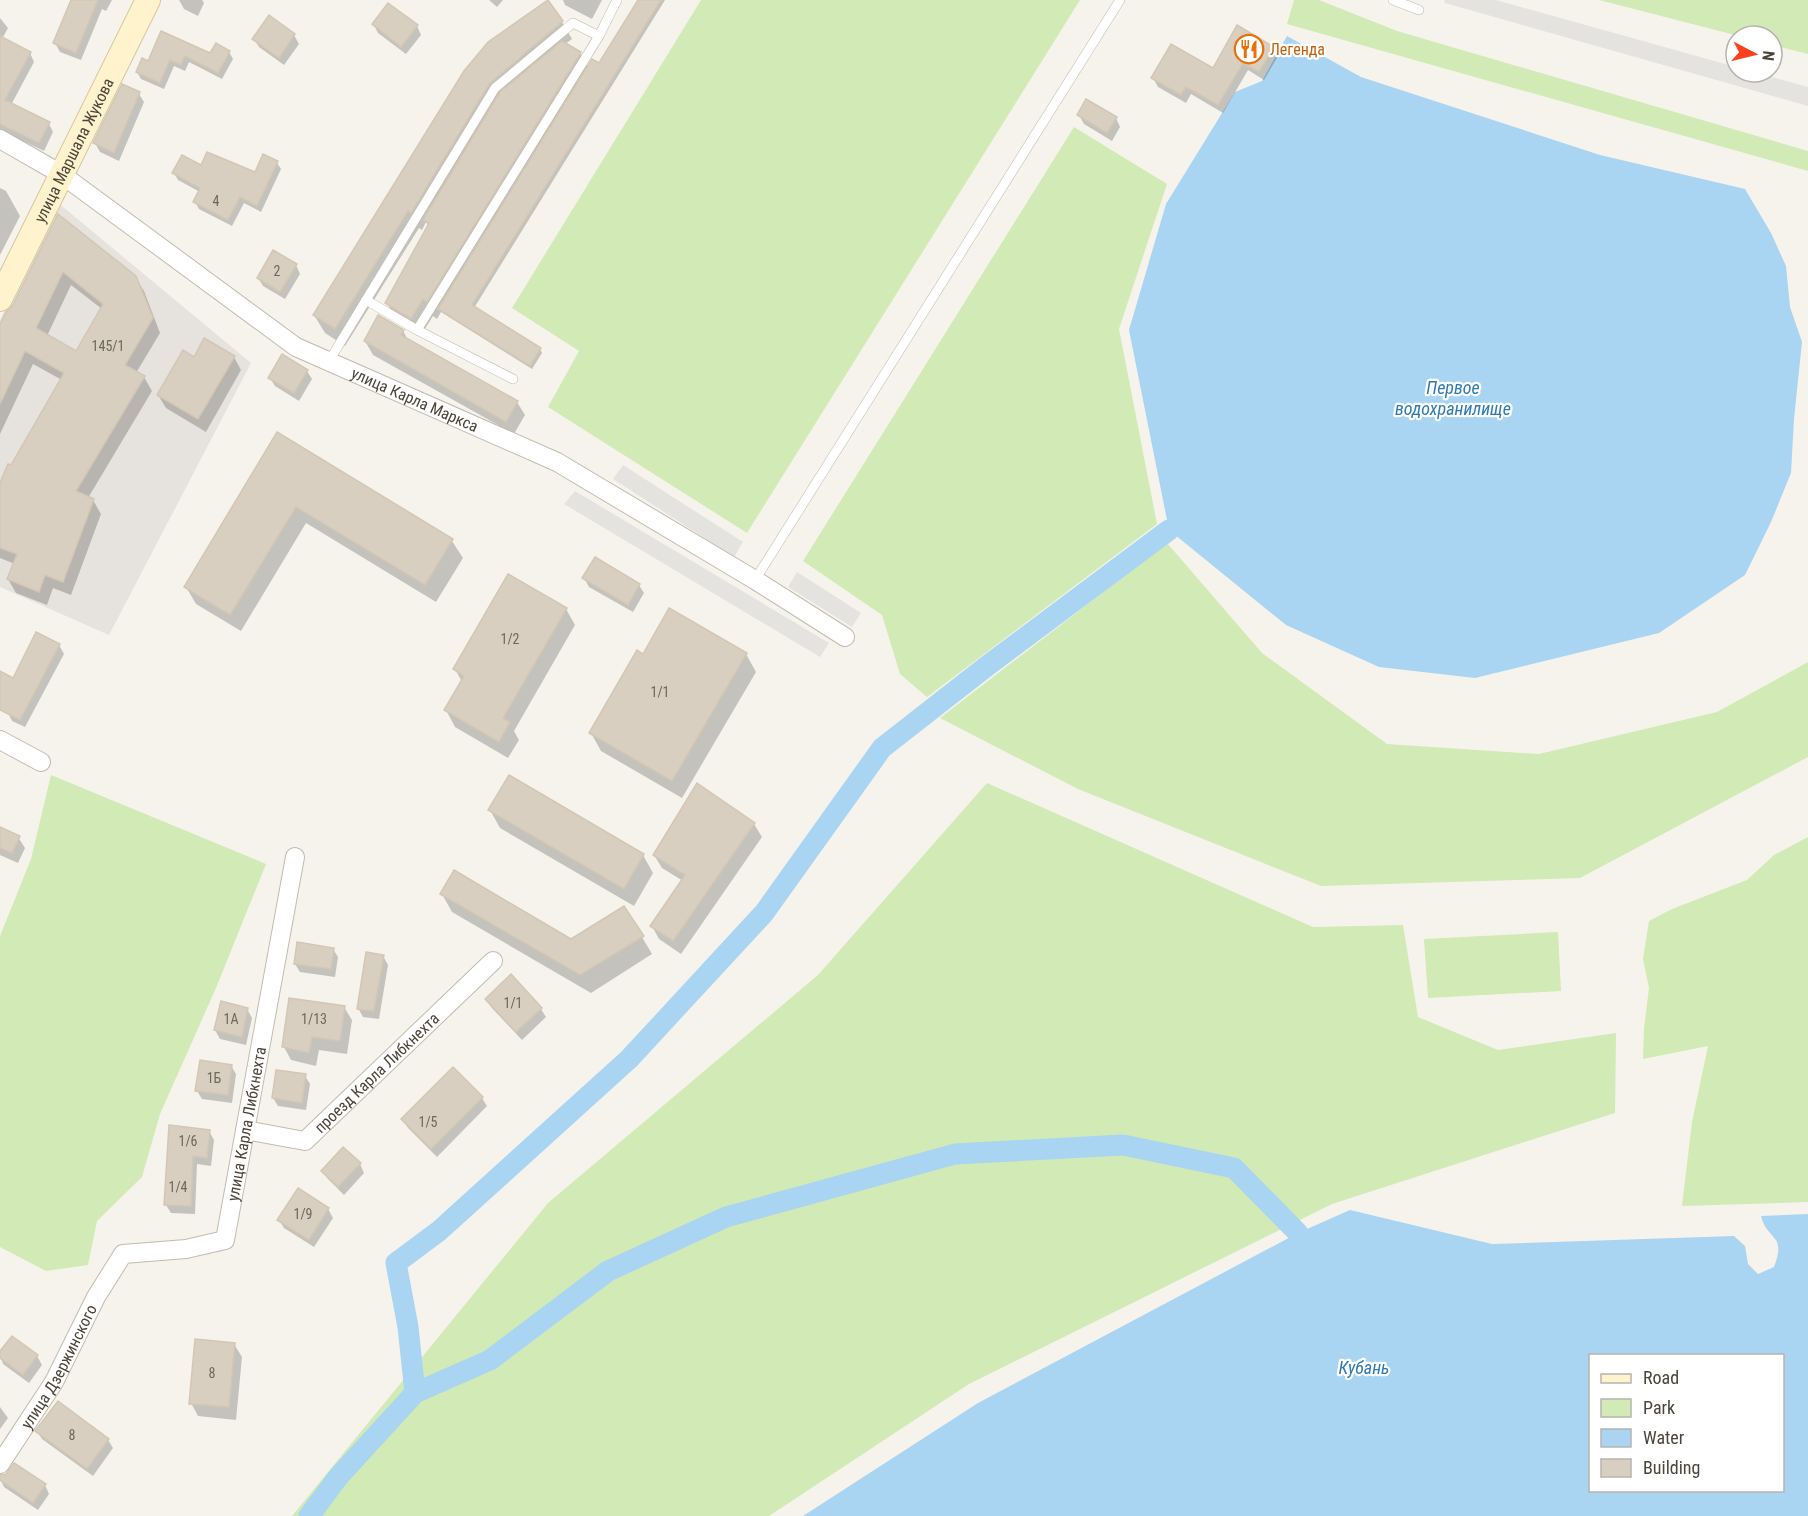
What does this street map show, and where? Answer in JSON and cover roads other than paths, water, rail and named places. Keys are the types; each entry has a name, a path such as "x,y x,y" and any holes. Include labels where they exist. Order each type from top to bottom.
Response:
{"main road":[{"name":"улица Маршала Жукова","path":"0,299 148,0"}],"street":[{"name":"улица Карла Маркса","path":"0,139 61,174 296,347 556,462 755,580 845,637"},
{"path":"0,740 41,762"},
{"name":"улица Карла Либкнехта","path":"96,1297 123,1254 186,1249 225,1240 295,857"},
{"name":"проезд Карла Либкнехта","path":"245,1130 305,1141 493,961"},
{"name":"улица Дзержинского","path":"0,1464 54,1382 96,1297"}],"lane":[{"path":"417,330 599,36 617,0"},
{"path":"755,580 1120,0"},
{"path":"1393,0 1419,10"},
{"path":"329,361 495,88 573,22 599,36"},
{"path":"366,300 417,330 513,379"}],"water":[{"name":"Первое водохранилище","path":"1287,36 1361,77 1600,155 1745,189 1771,233 1786,266 1790,307 1802,342 1791,473 1771,522 1745,575 1659,633 1475,678 1379,667 1286,625 1169,530 1129,330 1166,204 1235,92 1262,81"},
{"name":"Кубань","path":"1350,1210 1492,1244 1734,1236 1745,1246 1748,1264 1758,1274 1774,1267 1778,1248 1775,1238 1767,1230 1761,1216 1808,1214 1808,1516 803,1516 978,1403 1298,1233"}],"waterway":[{"path":"1169,530 882,748 764,913 629,1059 439,1231 396,1263 408,1327 415,1393 490,1360 608,1271 726,1217 955,1154 1123,1145 1234,1168 1298,1233"},
{"path":"309,1516 339,1476 415,1393"}],"place":[{"name":"Легенда","path":"1249,49"}]}
